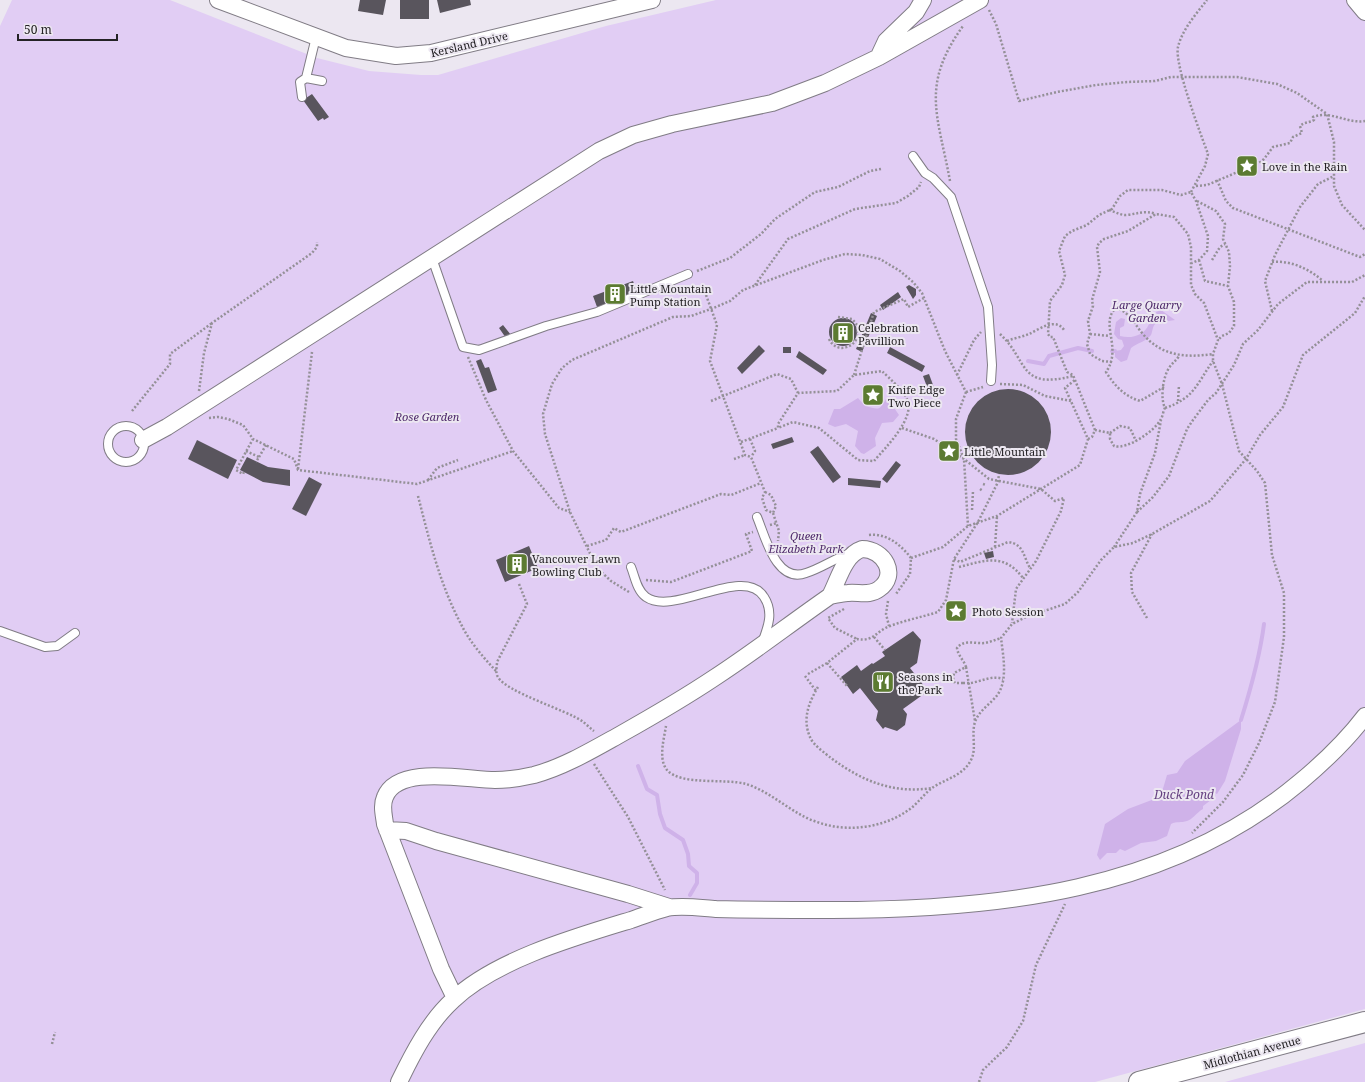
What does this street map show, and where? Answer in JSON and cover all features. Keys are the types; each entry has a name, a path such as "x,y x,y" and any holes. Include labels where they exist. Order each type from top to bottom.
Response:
{"street":[{"name":"Kersland Drive","path":"218,0 346,48 396,56 430,54 611,5 652,0"},
{"path":"879,57 886,41 916,12 923,0"},
{"path":"1355,0 1365,12"},
{"path":"143,440 167,427 599,151 633,135 672,124 772,103 825,83 879,57 976,3"},
{"path":"455,998 387,830 383,809 385,797 392,788 405,779 425,776 496,780 515,779 551,769 596,748 662,711 714,678 830,596 847,593 872,593 884,584 888,570 882,556 870,549 855,551 845,562 839,579 830,596"},
{"path":"387,830 406,831 436,841 628,894 668,901 793,910 918,909 1015,900 1074,889 1128,874 1216,839 1279,800 1330,756 1353,732 1365,716"},
{"path":"399,1082 409,1061 428,1030 455,998 492,974 557,943 668,901"},
{"name":"Midlothian Avenue","path":"1139,1082 1365,1022"}],"lane":[{"path":"302,97 300,82 306,78 316,38"},
{"path":"306,78 322,81"},
{"path":"914,156 924,173 933,178 951,197 988,307 992,384"},
{"path":"432,258 463,347 479,350 546,326 596,312 688,274"},
{"path":"121,427 135,429 143,440 141,454 131,462 117,460 109,450 108,443 110,436 115,430 121,427"},
{"path":"757,517 775,560 780,567 791,573 804,574 837,557 855,551"},
{"path":"631,567 638,588 645,596 654,601 667,601 739,586 752,586 761,592 768,602 770,612 769,623 761,644"},
{"path":"0,631 44,647 57,646 75,633"}],"path":[{"path":"1088,438 1092,437 1095,430 1075,380 1073,376 1067,372 1056,341 1048,334 1050,301 1062,285 1065,275 1059,251 1065,236 1072,231 1087,225 1112,209 1120,196 1128,190 1162,190 1181,195 1191,192 1195,186 1205,166 1208,154 1183,78 1177,49 1190,22 1207,0"},
{"path":"976,3 998,31 1019,101 1096,85 1155,81 1171,77 1237,77 1277,84 1297,93 1327,114 1334,142 1334,186 1342,206 1365,230"},
{"path":"951,197 952,188 938,126 935,95 937,80 950,45 967,21"},
{"path":"1195,186 1207,185 1259,163 1273,147 1290,143 1293,137 1302,133 1300,126 1302,124 1310,123 1314,120 1313,117 1321,114 1327,114 1358,122 1365,121"},
{"path":"688,274 730,258 761,234 775,219 815,192 838,187 870,170 881,169"},
{"path":"754,286 788,239 855,209 896,203 908,196 918,187 924,173"},
{"path":"1272,311 1265,280 1272,262 1300,207 1318,184 1334,176"},
{"path":"1217,180 1226,201 1233,208 1360,257 1365,254"},
{"path":"1191,192 1196,201 1208,236 1207,251 1199,260 1192,263"},
{"path":"1188,837 1223,802 1243,775 1259,743 1275,702 1284,637 1284,593 1272,555 1265,483 1239,450 1222,384 1213,361 1213,354 1218,340 1222,336 1229,334 1234,326 1234,302 1228,286 1230,266 1228,252 1223,239 1224,224 1216,211 1196,201"},
{"path":"1109,210 1123,215 1145,212 1174,217 1181,224 1188,234 1191,247 1191,285 1195,294 1204,303 1218,340"},
{"path":"1112,362 1102,361 1090,354 1087,344 1090,334 1088,321 1092,311 1092,300 1100,272 1097,247 1104,239 1128,231 1156,214"},
{"path":"132,411 170,364 170,354 312,254 317,247 317,242"},
{"path":"1212,260 1220,247 1225,244"},
{"path":"777,523 746,534 752,551 671,582 643,580 635,594 626,592 597,568 570,512 545,434 543,414 552,384 559,373 572,360 584,354 673,317 691,316 711,309 730,301 743,290 823,260 845,254 880,259 900,270 913,282 924,298 945,351 966,392"},
{"path":"1199,260 1205,281 1228,286"},
{"path":"1272,262 1293,264 1313,272 1323,281"},
{"path":"666,726 662,761 668,771 686,779 730,781 744,784 756,788 818,822 844,827 869,827 886,822 909,809 932,788 965,769 971,761 974,752 975,721 966,667 957,648 967,642 983,643 1001,638 1012,624 1026,616 1066,604 1078,592 1101,560 1114,547 1137,512 1153,497 1169,476 1187,429 1208,400 1216,394 1234,365 1244,344 1258,330 1278,304 1308,282 1352,282 1365,275"},
{"path":"706,295 717,325 710,361 745,455"},
{"path":"1114,547 1133,543 1152,534 1210,501 1246,459 1260,436 1283,407 1303,355 1355,313 1365,296"},
{"path":"798,393 837,391 854,375 874,312 904,299 908,307 924,298"},
{"path":"1164,387 1140,401 1116,387 1112,382 1106,372 1112,362 1114,351 1110,336 1110,319 1111,312 1116,308 1126,312 1139,325 1141,331 1150,342 1179,356 1213,354"},
{"path":"829,339 833,345 840,348 846,348 855,343 858,326 855,322 846,317 838,317"},
{"path":"210,418 204,413 199,397 200,376 204,352 212,323"},
{"path":"1007,341 1028,335 1049,324 1053,324 1064,330"},
{"path":"956,375 978,334 989,327 996,330 1007,341 1018,360 1029,374 1044,379 1054,380 1073,376"},
{"path":"1090,334 1110,336"},
{"path":"857,338 866,340"},
{"path":"463,347 486,400 513,451 559,508 570,512"},
{"path":"298,470 312,352"},
{"path":"1165,408 1162,402 1164,378 1179,356"},
{"path":"1137,512 1140,494 1155,453 1161,420 1165,408 1197,388 1213,361"},
{"path":"741,442 793,422 819,428 858,460 874,461 902,428 908,412 908,399 882,371 854,375"},
{"path":"712,401 777,374 791,379 798,393"},
{"path":"911,558 943,547 968,526 996,516 1080,465 1088,438 1065,388 1075,380"},
{"path":"966,392 992,384 1006,383 1022,385 1045,396 1071,401"},
{"path":"1178,401 1179,385"},
{"path":"966,392 956,419 956,439 964,459 968,526"},
{"path":"778,428 778,424 798,393"},
{"path":"204,420 218,417 243,425 252,439 294,459 298,470"},
{"path":"1110,433 1110,439 1114,446 1119,448 1136,441 1149,432 1161,420"},
{"path":"1095,430 1110,433 1120,426 1130,428 1136,441"},
{"path":"902,428 934,439 964,459 986,477 998,482 1041,489 1055,501 1064,498 1064,502 1054,526 1036,561 1016,589 1012,624"},
{"path":"244,472 243,474 236,470 252,439"},
{"path":"750,439 755,451 752,457 765,492 762,498 766,510 773,513 780,530 778,545"},
{"path":"256,462 266,445"},
{"path":"246,451 259,457"},
{"path":"298,470 417,484 513,451"},
{"path":"734,459 745,455 752,457"},
{"path":"427,480 437,468 458,460"},
{"path":"848,606 828,618 835,628 857,639 864,640 874,637 889,626 938,612 946,600 954,559 978,522 998,482 999,474"},
{"path":"587,546 606,540 614,528 622,532 721,494 731,495 762,483"},
{"path":"972,510 973,491"},
{"path":"765,492 771,495 774,500 776,506 773,513"},
{"path":"418,496 446,591 461,625 496,671"},
{"path":"995,547 996,516"},
{"path":"1147,618 1132,592 1131,573 1152,534"},
{"path":"865,535 885,537"},
{"path":"954,559 960,562 969,560 1008,542 1015,543 1024,551 1030,568"},
{"path":"959,567 1001,560 1015,567 1023,578"},
{"path":"519,584 528,604 497,662 496,671 498,678 504,683 582,721 594,731"},
{"path":"874,637 885,650"},
{"path":"975,721 987,704 998,694 1003,679 1001,638"},
{"path":"816,691 806,675 827,662 857,639"},
{"path":"827,662 848,687"},
{"path":"966,667 960,669 952,676 952,680 956,683 971,683 984,681 994,676 1003,679"},
{"path":"818,687 810,700 806,718 810,738 825,754 864,779 882,786 917,790 932,788"},
{"path":"594,764 628,817 668,901"},
{"path":"979,1082 983,1070 1007,1047 1023,1021 1036,965 1053,931 1061,908 1073,893 1074,889"},
{"path":"52,1044 55,1032"}],"green space":[{"name":"Queen Elizabeth Park","path":"12,0 170,0 317,58 369,71 438,75 606,26 716,0 1365,0 1365,1009 1095,1082 0,1082 0,26"},
{"path":"1365,1043 1365,1082 1225,1082"}],"water":[{"path":"1161,310 1175,320 1156,323 1149,337 1131,348 1127,360 1121,362 1115,357 1115,351 1121,350 1124,346 1122,340 1118,339 1114,334 1116,322 1121,318 1125,319 1124,326 1120,328 1120,336 1137,336 1147,328 1149,324 1145,319 1146,317 1157,315 1156,312"},
{"path":"858,398 865,406 876,409 880,408 886,399 888,399 899,415 893,422 882,423 875,438 876,446 864,454 861,453 855,446 858,431 846,424 835,427 828,424 834,409 840,409"},
{"name":"Duck Pond","path":"1241,720 1241,729 1225,781 1217,794 1215,793 1211,800 1203,806 1203,809 1185,822 1171,824 1167,836 1156,841 1141,843 1125,851 1120,849 1116,853 1107,853 1100,860 1097,855 1105,824 1128,809 1157,798 1162,792 1167,775 1177,773 1185,761"}],"building":[{"path":"360,0 386,0 383,15 358,11"},
{"path":"400,0 429,0 429,19 400,19"},
{"path":"437,0 470,0 471,5 440,13"},
{"path":"312,94 329,117 324,120 323,118 318,121 303,100"},
{"name":"Little Mountain Pump Station","path":"633,281 637,292 597,307 593,296"},
{"path":"909,285 916,289 916,295 913,299 906,287"},
{"path":"898,292 901,297 883,310 880,305"},
{"path":"871,313 877,316 862,352 856,349"},
{"name":"Celebration Pavillion","path":"843,318 853,322 857,332 853,342 843,346 833,342 829,332 833,322"},
{"path":"503,325 511,335 506,338 499,328"},
{"path":"759,345 765,351 742,374 737,368"},
{"path":"783,347 791,347 791,353 783,353"},
{"path":"890,347 925,366 922,372 887,353"},
{"path":"799,351 827,370 823,375 796,357"},
{"path":"481,359 485,368 489,367 497,390 488,393 476,361"},
{"path":"929,374 936,393 930,395 923,376"},
{"path":"1008,389 1025,392 1032,396 1044,408 1048,415 1051,432 1048,449 1044,456 1032,468 1025,472 1008,475 991,472 984,468 972,456 968,449 965,432 968,415 972,408 984,396 991,392"},
{"path":"792,437 794,442 773,449 771,444"},
{"path":"197,440 237,460 228,479 188,459"},
{"path":"818,446 841,477 833,483 810,452"},
{"path":"247,457 268,467 290,470 290,486 263,482 240,470"},
{"path":"896,461 901,465 887,483 882,479"},
{"path":"309,477 322,484 306,516 292,509"},
{"path":"848,478 881,481 880,488 848,485"},
{"name":"Vancouver Lawn Bowling Club","path":"529,546 538,568 505,582 496,560"},
{"path":"993,551 994,557 986,559 984,553"},
{"name":"Seasons in the Park","path":"913,631 921,640 917,663 910,668 928,691 903,709 907,714 905,725 897,731 885,727 883,729 876,720 878,711 860,688 853,694 841,677 857,665 861,671 872,663 873,664 885,656 882,652"}],"waterway":[{"path":"1028,361 1044,364 1049,356 1078,348 1092,351"},
{"path":"1241,720 1255,672 1264,624"},
{"path":"638,766 647,789 657,795 660,814 665,828 683,840 688,854 689,866 697,873 697,883 690,895"}],"place":[{"name":"Love in the Rain","path":"1247,166"},
{"name":"Little Mountain Pump Station","path":"615,294"},
{"name":"Celebration Pavillion","path":"843,333"},
{"name":"Knife Edge Two Piece","path":"873,395"},
{"name":"Little Mountain","path":"949,451"},
{"name":"Vancouver Lawn Bowling Club","path":"517,564"},
{"name":"Photo Session","path":"956,611"},
{"name":"Seasons in the Park","path":"883,682"}],"park label":[{"name":"Large Quarry Garden","path":"1147,310"},
{"name":"Rose Garden","path":"427,416"}]}
